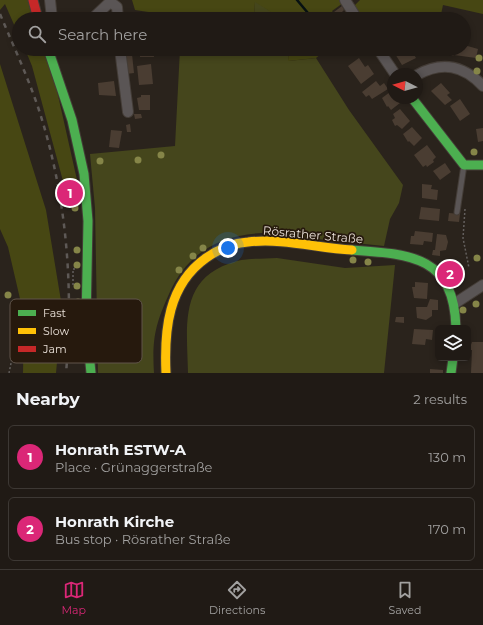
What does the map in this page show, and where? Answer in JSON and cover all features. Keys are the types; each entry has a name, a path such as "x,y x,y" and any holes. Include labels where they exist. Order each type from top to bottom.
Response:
{"street":[{"path":"33,0 36,12"},
{"path":"50,0 51,12"},
{"path":"344,0 352,12"},
{"path":"99,12 109,3 114,4 117,7 117,12"},
{"path":"50,56 74,123 87,194 88,230 86,299"},
{"path":"121,56 128,112"},
{"path":"383,56 391,68"},
{"path":"423,72 434,67 446,65 475,78 483,86"},
{"path":"417,104 464,165 483,165"},
{"name":"Rösrather Straße","path":"166,373 164,351 165,331 168,313 176,292 186,276 200,261 224,247 238,243 266,241 395,255 413,259 435,269 450,289 454,304 456,325"},
{"path":"454,304 483,286"},
{"path":"451,373 453,361"},
{"path":"90,363 91,373"}],"lane":[{"path":"457,212 464,165"}],"path":[{"path":"465,207 463,238 469,268"},
{"path":"73,285 73,269 75,269"},
{"path":"9,373 11,363"}],"shaded area":[{"path":"0,0 29,0 33,12 12,12 12,20 5,4 0,10"},
{"path":"132,0 341,0 343,3 333,12 271,12 255,2 254,12 148,12 135,10"},
{"path":"360,0 483,0 483,14 443,5 442,12 357,12 354,6"},
{"path":"255,1 272,12 254,12"},
{"path":"28,56 47,56 53,73 77,180 63,181 32,66"},
{"path":"180,56 288,56 288,61 316,58 349,110 403,185 399,203 390,219 384,246 262,233 246,235 218,242 206,249 185,267 176,280 164,305 154,341 154,373 98,373 98,363 142,363 142,299 97,299 95,208 90,154 175,146"},
{"path":"288,56 318,56 316,58 288,61"},
{"path":"0,64 46,210 61,299 20,299 8,247 0,229"},
{"path":"277,258 345,268 395,265 384,373 188,373 187,338 190,305 195,291 204,278 218,268 237,261"},
{"path":"23,363 57,363 56,373 23,373"}],"building":[{"path":"342,6 344,10 342,12 334,12"},
{"path":"471,47 478,49 476,58 461,56 471,56"},
{"path":"124,56 132,56 134,73 126,74"},
{"path":"154,56 154,57 140,57"},
{"path":"396,56 415,56 416,58 402,65"},
{"path":"359,58 365,67 368,65 374,74 361,84 348,66"},
{"path":"151,64 153,84 139,85 137,66"},
{"path":"114,81 116,96 99,95 98,83"},
{"path":"376,81 380,86 384,83 387,88 387,90 372,99 369,95 366,97 362,92"},
{"path":"441,83 450,93 447,95 452,100 445,105 431,91"},
{"path":"387,94 387,104 399,104 391,110 388,106 387,107 382,98"},
{"path":"141,95 150,95 150,110 139,110 137,98 141,97"},
{"path":"460,99 470,114 460,121 450,106"},
{"path":"400,109 410,121 402,129 397,125 395,126 392,120 395,118 393,114"},
{"path":"134,114 141,114 142,118 135,119"},
{"path":"130,124 131,132 127,132 126,125"},
{"path":"412,127 422,138 414,146 409,141 408,142 403,134"},
{"path":"483,128 483,141 478,142 476,129"},
{"path":"111,130 122,131 119,148 109,147"},
{"path":"427,145 436,157 433,160 434,162 427,167 426,165 423,167 414,155"},
{"path":"445,163 451,172 440,180 433,171"},
{"path":"422,184 432,185 431,189 438,190 437,200 422,198"},
{"path":"73,187 75,199 67,200 65,188"},
{"path":"421,207 440,209 439,221 419,219"},
{"path":"449,213 460,214 459,222 448,221"},
{"path":"415,231 433,233 432,242 424,241 423,245 410,244 411,236 414,236"},
{"path":"437,234 446,235 448,242 446,250 440,251 440,256 432,255 433,250 435,250"},
{"path":"415,282 428,283 427,299 414,298 412,287 415,287"},
{"path":"430,299 438,300 438,310 432,310 432,316 426,320 417,318 416,307 427,307"},
{"path":"396,317 404,317 404,323 395,322"},
{"path":"414,329 433,330 432,340 426,339 425,345 412,344"},
{"path":"472,342 483,342 483,373 471,373"},
{"path":"430,369 443,370 443,373 430,373"}],"waterway":[{"path":"297,0 307,12"}],"railway":[{"path":"0,14 12,42"},
{"path":"18,56 38,107 48,139 55,172 66,238 69,299"},
{"path":"66,373 67,363"}],"traffic: fast":[{"path":"50,56 72,120 84,174 88,221 86,299"},
{"path":"417,104 464,165 483,165"},
{"path":"352,250 410,257 425,264 438,273 447,286 453,304 456,325"},
{"path":"451,373 453,361"},
{"path":"90,363 91,373"}],"traffic: slow":[{"path":"166,373 166,341 168,325 176,295 183,281 193,269 206,258 221,249 232,245 261,241 287,242 352,250"}],"traffic: jam":[{"path":"33,0 36,12"}],"place":[{"name":"Honrath ESTW-A","path":"70,193"},
{"name":"Honrath Kirche","path":"450,274"}]}
